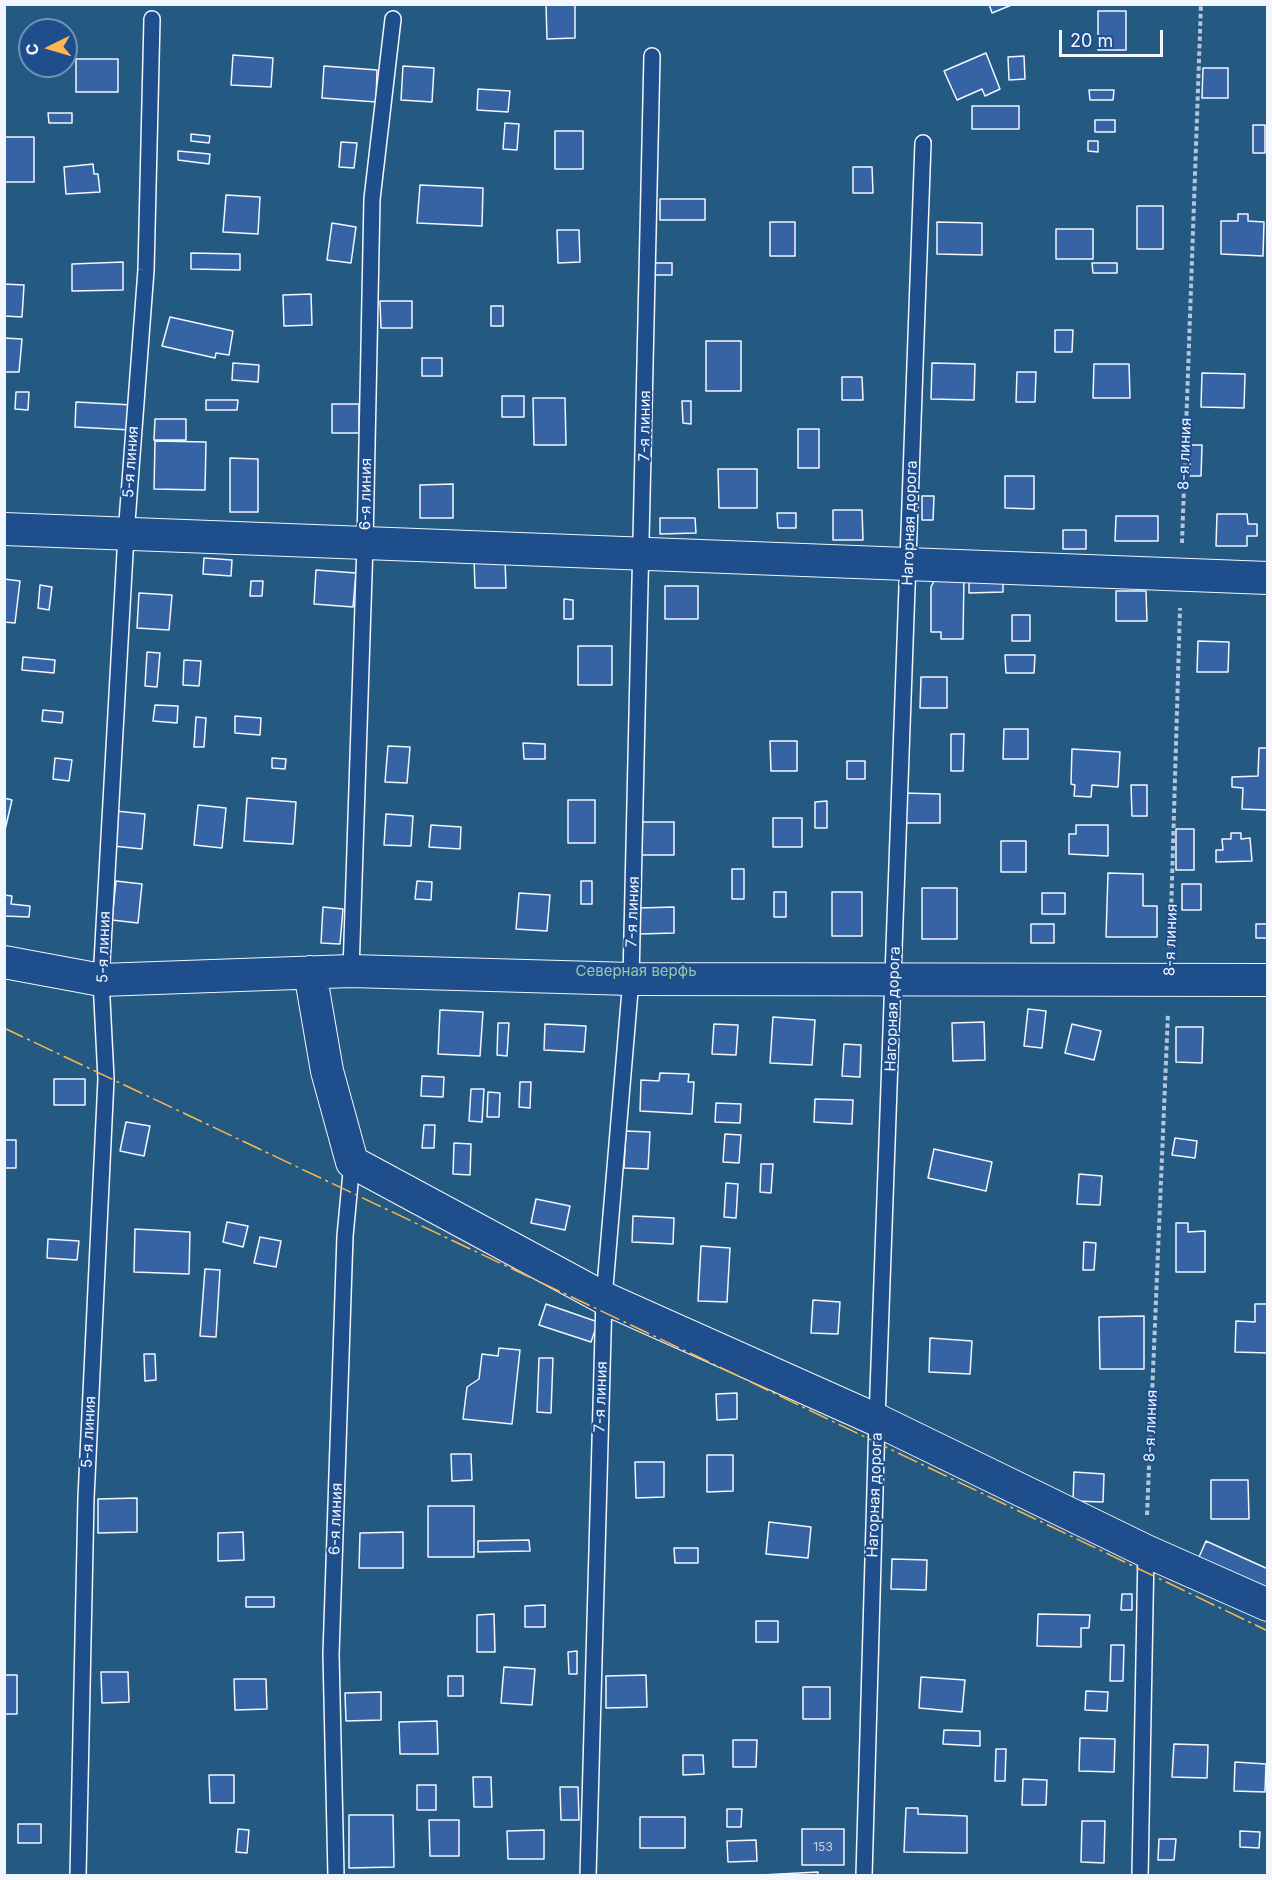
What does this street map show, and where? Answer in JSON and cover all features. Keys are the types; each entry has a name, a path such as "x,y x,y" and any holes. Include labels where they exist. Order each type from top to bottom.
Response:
{"street":[{"path":"4,529 1268,578"},
{"path":"4,962 101,980 351,970 631,979 1268,980"},
{"path":"310,972 327,1071 352,1162 604,1298 877,1420 1146,1551 1268,1605"}],"lane":[{"name":"5-я линия","path":"78,1875 86,1498 106,1079 101,980 126,535 146,270 152,19"},
{"name":"6-я линия","path":"351,970 365,544 372,199 393,19"},
{"name":"7-я линия","path":"588,1875 604,1298 631,979 652,56"},
{"name":"Нагорная дорога","path":"864,1875 877,1420 895,979 923,143"},
{"name":"6-я линия","path":"336,1875 331,1654 345,1236 352,1162"},
{"path":"1140,1875 1146,1551"}],"path":[{"name":"8-я линия","path":"1146,1551 1170,980 1181,575 1201,4"}],"green space":[{"name":"Северная верфь","path":"5,5 1267,5 1267,1875 5,1875"}],"building":[{"path":"546,4 575,4 575,38 547,39"},
{"path":"989,4 1014,4 992,13"},
{"path":"1098,11 1126,11 1126,50 1098,50"},
{"path":"986,53 1000,89 985,96 982,89 957,100 944,71"},
{"path":"233,55 273,58 271,87 231,85"},
{"path":"1024,56 1025,79 1009,80 1008,57"},
{"path":"78,59 118,59 118,92 76,92"},
{"path":"324,66 377,70 376,102 322,98"},
{"path":"403,66 434,68 432,102 401,100"},
{"path":"1203,68 1228,68 1228,98 1202,98"},
{"path":"478,89 510,91 508,112 477,110"},
{"path":"1089,90 1114,90 1113,100 1090,100"},
{"path":"972,106 1019,106 1019,129 972,129"},
{"path":"48,113 72,113 72,123 49,123"},
{"path":"1095,120 1115,120 1115,132 1095,132"},
{"path":"505,123 519,124 517,150 503,149"},
{"path":"1253,125 1265,125 1265,153 1253,153"},
{"path":"555,131 583,131 583,169 555,169"},
{"path":"191,134 210,136 209,143 191,141"},
{"path":"4,137 34,137 34,182 4,182"},
{"path":"1088,141 1098,141 1098,152 1088,151"},
{"path":"341,142 357,143 354,168 339,167"},
{"path":"178,151 210,154 209,164 178,160"},
{"path":"93,164 94,174 98,174 100,192 66,194 64,167"},
{"path":"853,167 872,167 873,193 853,193"},
{"path":"420,185 483,188 482,226 417,223"},
{"path":"226,195 260,197 258,234 223,232"},
{"path":"660,199 705,199 705,220 660,220"},
{"path":"1137,206 1163,206 1163,249 1137,249"},
{"path":"1238,214 1248,214 1248,221 1264,222 1263,256 1221,254 1221,221 1238,221"},
{"path":"770,222 795,222 795,256 770,256"},
{"path":"937,222 982,223 982,255 937,254"},
{"path":"332,223 356,227 351,263 327,260"},
{"path":"1056,229 1093,229 1093,259 1056,259"},
{"path":"557,230 579,230 580,262 558,263"},
{"path":"191,253 240,254 240,270 191,269"},
{"path":"123,262 123,290 72,291 72,264"},
{"path":"655,263 672,263 672,275 655,275"},
{"path":"1092,263 1117,263 1117,273 1093,273"},
{"path":"4,284 24,285 22,317 4,316"},
{"path":"311,294 312,325 284,326 283,295"},
{"path":"380,301 412,301 412,328 381,328"},
{"path":"491,306 503,306 503,326 491,326"},
{"path":"170,317 233,331 229,355 216,353 215,358 162,346"},
{"path":"1055,330 1073,330 1072,352 1055,352"},
{"path":"4,338 22,339 19,372 4,372"},
{"path":"706,341 741,341 741,391 706,391"},
{"path":"422,358 442,358 442,376 422,376"},
{"path":"233,363 259,365 258,382 232,380"},
{"path":"932,363 975,364 974,400 931,399"},
{"path":"1094,364 1129,364 1130,398 1093,398"},
{"path":"1017,372 1036,372 1035,402 1016,402"},
{"path":"1202,373 1245,374 1244,408 1201,407"},
{"path":"842,377 862,377 863,400 842,400"},
{"path":"16,392 29,392 28,410 15,409"},
{"path":"502,396 524,396 524,417 502,417"},
{"path":"533,398 565,398 566,445 534,445"},
{"path":"206,400 238,400 237,410 206,410"},
{"path":"682,401 691,401 691,424 683,423"},
{"path":"76,402 133,405 131,430 75,427"},
{"path":"332,404 359,404 359,433 332,433"},
{"path":"155,419 186,419 186,440 154,440"},
{"path":"798,429 819,429 819,468 798,468"},
{"path":"155,441 206,442 205,490 154,489"},
{"path":"1190,445 1202,445 1201,476 1190,476"},
{"path":"230,458 258,459 258,512 230,512"},
{"path":"718,469 757,469 757,508 719,508"},
{"path":"1005,476 1034,476 1034,509 1005,508"},
{"path":"453,484 453,518 420,518 420,485"},
{"path":"922,496 934,496 933,520 922,520"},
{"path":"833,510 862,510 863,540 833,540"},
{"path":"777,513 796,513 796,528 778,528"},
{"path":"1217,514 1247,514 1248,524 1257,524 1257,536 1247,536 1247,546 1216,546"},
{"path":"1116,516 1158,516 1158,541 1115,541"},
{"path":"660,518 695,518 696,533 660,534"},
{"path":"1063,530 1086,530 1086,549 1063,549"},
{"path":"204,558 232,560 231,576 203,574"},
{"path":"474,559 505,559 506,588 475,588"},
{"path":"316,570 356,573 353,607 314,604"},
{"path":"937,575 964,575 963,639 941,639 941,632 931,632 931,587"},
{"path":"969,577 1003,577 1003,592 969,593"},
{"path":"4,579 20,581 15,623 4,622"},
{"path":"251,581 263,581 262,596 250,596"},
{"path":"40,585 52,587 49,610 38,608"},
{"path":"665,586 698,586 698,619 665,619"},
{"path":"1116,591 1146,591 1147,621 1116,621"},
{"path":"139,593 172,595 169,630 137,628"},
{"path":"564,599 573,600 573,619 564,619"},
{"path":"1012,615 1030,615 1030,641 1012,641"},
{"path":"1198,641 1229,642 1228,672 1197,672"},
{"path":"578,646 612,646 612,685 578,685"},
{"path":"147,652 160,653 157,687 145,686"},
{"path":"1005,655 1035,655 1034,673 1006,673"},
{"path":"23,657 55,660 54,673 22,670"},
{"path":"184,660 201,661 199,686 183,685"},
{"path":"921,677 947,677 947,708 920,708"},
{"path":"155,705 178,706 177,723 153,721"},
{"path":"43,710 63,712 62,723 42,721"},
{"path":"235,716 261,718 260,735 235,733"},
{"path":"196,717 206,718 204,747 194,747"},
{"path":"1004,729 1028,729 1028,759 1003,759"},
{"path":"951,734 964,734 963,771 951,771"},
{"path":"770,741 797,741 797,771 771,771"},
{"path":"523,743 545,744 545,759 524,759"},
{"path":"388,746 410,747 407,783 385,782"},
{"path":"1259,748 1268,748 1268,810 1242,809 1243,788 1232,787 1232,777 1258,776"},
{"path":"1072,749 1120,752 1118,787 1092,785 1091,797 1074,796 1075,785 1071,784"},
{"path":"55,758 72,760 69,781 53,779"},
{"path":"272,758 286,759 285,769 272,768"},
{"path":"847,761 865,761 865,779 847,779"},
{"path":"1131,785 1147,785 1147,816 1132,816"},
{"path":"904,793 940,794 940,823 904,823"},
{"path":"4,798 12,800 4,834"},
{"path":"247,798 296,802 293,844 244,841"},
{"path":"568,800 595,800 595,843 568,843"},
{"path":"827,801 827,828 815,828 815,802"},
{"path":"198,805 226,808 222,848 194,845"},
{"path":"116,811 145,814 142,849 113,846"},
{"path":"386,814 413,816 411,846 384,845"},
{"path":"773,818 802,818 802,847 773,847"},
{"path":"641,822 674,822 674,855 641,855"},
{"path":"431,825 461,827 460,849 429,847"},
{"path":"1076,825 1108,825 1108,856 1069,854 1069,834 1076,834"},
{"path":"1176,829 1194,829 1194,870 1176,870"},
{"path":"1231,833 1241,833 1241,839 1250,838 1252,861 1216,862 1216,850 1223,850 1222,839 1231,839"},
{"path":"1001,841 1026,841 1026,872 1001,872"},
{"path":"732,869 744,869 744,899 732,899"},
{"path":"1108,873 1143,874 1143,906 1157,906 1157,937 1106,937"},
{"path":"116,881 142,884 138,923 112,920"},
{"path":"417,881 432,882 431,900 415,899"},
{"path":"581,881 592,881 592,904 581,904"},
{"path":"1182,884 1201,884 1201,910 1182,910"},
{"path":"922,888 957,888 957,939 922,939"},
{"path":"774,892 786,892 786,917 774,917"},
{"path":"832,892 862,892 862,936 832,936"},
{"path":"519,893 550,895 547,931 516,929"},
{"path":"1042,893 1065,893 1065,914 1042,914"},
{"path":"4,895 12,896 11,904 30,906 29,917 4,916"},
{"path":"323,907 343,909 340,944 321,943"},
{"path":"674,907 674,933 639,934 639,908"},
{"path":"1031,924 1054,924 1054,943 1031,943"},
{"path":"1256,924 1268,924 1268,938 1256,938"},
{"path":"1028,1009 1046,1011 1042,1048 1024,1046"},
{"path":"440,1010 483,1012 480,1056 438,1054"},
{"path":"773,1017 815,1020 812,1065 770,1063"},
{"path":"984,1022 985,1060 953,1061 952,1023"},
{"path":"498,1023 509,1023 507,1056 497,1055"},
{"path":"545,1024 586,1026 584,1052 544,1050"},
{"path":"714,1024 738,1025 736,1055 712,1054"},
{"path":"1072,1024 1101,1031 1094,1060 1065,1053"},
{"path":"1176,1027 1203,1027 1202,1063 1176,1062"},
{"path":"844,1044 861,1045 860,1077 842,1076"},
{"path":"660,1073 689,1074 688,1082 694,1082 692,1114 640,1111 641,1080 659,1081"},
{"path":"422,1076 444,1077 443,1097 421,1096"},
{"path":"54,1079 85,1079 85,1105 54,1105"},
{"path":"520,1082 531,1082 530,1108 519,1107"},
{"path":"471,1089 484,1089 482,1122 469,1121"},
{"path":"488,1092 500,1093 499,1117 487,1117"},
{"path":"815,1099 853,1100 852,1124 814,1122"},
{"path":"716,1103 741,1104 740,1123 715,1122"},
{"path":"126,1122 150,1126 144,1156 120,1151"},
{"path":"424,1125 435,1125 434,1148 422,1148"},
{"path":"626,1131 650,1132 648,1169 624,1168"},
{"path":"725,1134 741,1135 739,1163 723,1162"},
{"path":"1175,1138 1197,1141 1195,1158 1172,1155"},
{"path":"4,1140 16,1140 16,1168 4,1168"},
{"path":"454,1143 471,1144 470,1175 453,1174"},
{"path":"934,1149 992,1162 986,1191 928,1178"},
{"path":"761,1164 773,1164 771,1193 760,1192"},
{"path":"1079,1174 1102,1176 1100,1205 1077,1204"},
{"path":"726,1183 738,1184 736,1218 724,1217"},
{"path":"536,1199 570,1206 565,1230 531,1223"},
{"path":"633,1216 674,1218 673,1244 632,1242"},
{"path":"227,1222 248,1226 243,1247 223,1242"},
{"path":"1176,1223 1188,1223 1188,1232 1205,1231 1205,1272 1176,1272"},
{"path":"135,1229 190,1232 189,1274 134,1272"},
{"path":"260,1237 281,1241 276,1267 254,1263"},
{"path":"48,1239 79,1241 77,1260 47,1258"},
{"path":"1084,1242 1096,1243 1094,1270 1083,1270"},
{"path":"701,1246 730,1248 727,1302 698,1301"},
{"path":"205,1269 220,1270 216,1337 200,1336"},
{"path":"813,1300 840,1302 838,1334 811,1333"},
{"path":"546,1304 598,1322 591,1342 539,1325"},
{"path":"1255,1304 1268,1304 1268,1353 1235,1352 1236,1321 1255,1322"},
{"path":"1144,1316 1144,1369 1100,1369 1099,1317"},
{"path":"930,1338 972,1341 970,1374 929,1372"},
{"path":"499,1348 520,1350 512,1424 463,1419 467,1387 479,1379 482,1354 498,1356"},
{"path":"144,1354 155,1354 156,1380 145,1381"},
{"path":"539,1358 553,1358 551,1413 537,1412"},
{"path":"737,1393 737,1419 717,1420 716,1394"},
{"path":"451,1454 471,1454 472,1480 452,1481"},
{"path":"707,1455 733,1455 733,1491 707,1492"},
{"path":"635,1462 664,1462 664,1497 636,1498"},
{"path":"1074,1472 1104,1474 1103,1502 1073,1501"},
{"path":"1211,1480 1248,1480 1249,1519 1211,1519"},
{"path":"137,1498 137,1532 98,1533 98,1499"},
{"path":"428,1506 474,1506 474,1557 428,1557"},
{"path":"769,1522 811,1527 808,1558 766,1554"},
{"path":"243,1532 244,1560 218,1561 218,1533"},
{"path":"403,1532 403,1568 359,1568 360,1533"},
{"path":"529,1540 530,1551 478,1552 478,1541"},
{"path":"1206,1541 1268,1569 1268,1589 1196,1564"},
{"path":"674,1548 698,1548 698,1563 675,1563"},
{"path":"892,1559 927,1560 926,1590 891,1589"},
{"path":"1122,1594 1132,1594 1132,1610 1121,1610"},
{"path":"246,1597 274,1597 274,1607 246,1607"},
{"path":"545,1605 545,1627 525,1627 525,1606"},
{"path":"494,1614 495,1652 477,1652 477,1615"},
{"path":"1038,1614 1090,1615 1089,1628 1081,1628 1081,1647 1037,1646"},
{"path":"756,1621 778,1621 778,1642 756,1642"},
{"path":"1111,1645 1124,1645 1123,1681 1110,1681"},
{"path":"577,1651 577,1674 569,1674 568,1652"},
{"path":"504,1667 535,1669 532,1705 501,1703"},
{"path":"101,1672 128,1672 129,1702 102,1703"},
{"path":"4,1675 17,1675 17,1714 4,1714"},
{"path":"646,1675 647,1707 606,1708 606,1676"},
{"path":"448,1676 463,1676 463,1696 448,1696"},
{"path":"921,1677 965,1680 962,1712 919,1708"},
{"path":"234,1679 266,1679 267,1709 235,1710"},
{"path":"803,1687 830,1687 830,1719 803,1719"},
{"path":"1086,1691 1108,1692 1107,1711 1085,1710"},
{"path":"381,1692 381,1720 346,1721 345,1693"},
{"path":"437,1721 438,1754 400,1754 399,1722"},
{"path":"944,1730 980,1731 980,1746 943,1744"},
{"path":"1080,1738 1115,1739 1114,1772 1079,1771"},
{"path":"733,1740 757,1740 756,1767 733,1767"},
{"path":"1174,1744 1208,1745 1207,1778 1172,1777"},
{"path":"996,1749 1006,1749 1005,1781 995,1781"},
{"path":"683,1755 703,1755 704,1774 683,1775"},
{"path":"1235,1762 1266,1764 1265,1792 1234,1791"},
{"path":"209,1775 234,1775 234,1803 210,1803"},
{"path":"473,1777 491,1777 492,1807 474,1807"},
{"path":"1023,1779 1047,1780 1046,1805 1022,1805"},
{"path":"417,1785 436,1785 436,1810 417,1810"},
{"path":"560,1787 578,1787 579,1820 561,1820"},
{"path":"906,1808 918,1808 918,1814 967,1816 967,1853 904,1852"},
{"path":"727,1809 742,1809 741,1827 727,1827"},
{"path":"349,1815 393,1815 394,1867 349,1868"},
{"path":"640,1817 685,1817 685,1848 640,1848"},
{"path":"429,1820 459,1820 459,1856 430,1856"},
{"path":"1082,1821 1105,1821 1104,1863 1081,1862"},
{"path":"18,1824 41,1824 41,1843 18,1843"},
{"path":"238,1829 249,1830 247,1853 236,1852"},
{"path":"802,1829 844,1829 844,1865 802,1865"},
{"path":"544,1830 544,1859 508,1859 507,1831"},
{"path":"1240,1831 1260,1832 1259,1848 1240,1847"},
{"path":"1159,1839 1176,1839 1174,1860 1158,1860"},
{"path":"756,1840 757,1861 728,1862 727,1841"},
{"path":"818,1872 818,1876 761,1876 761,1875"}],"power":[{"path":"4,1028 730,1372 1268,1631"}]}
